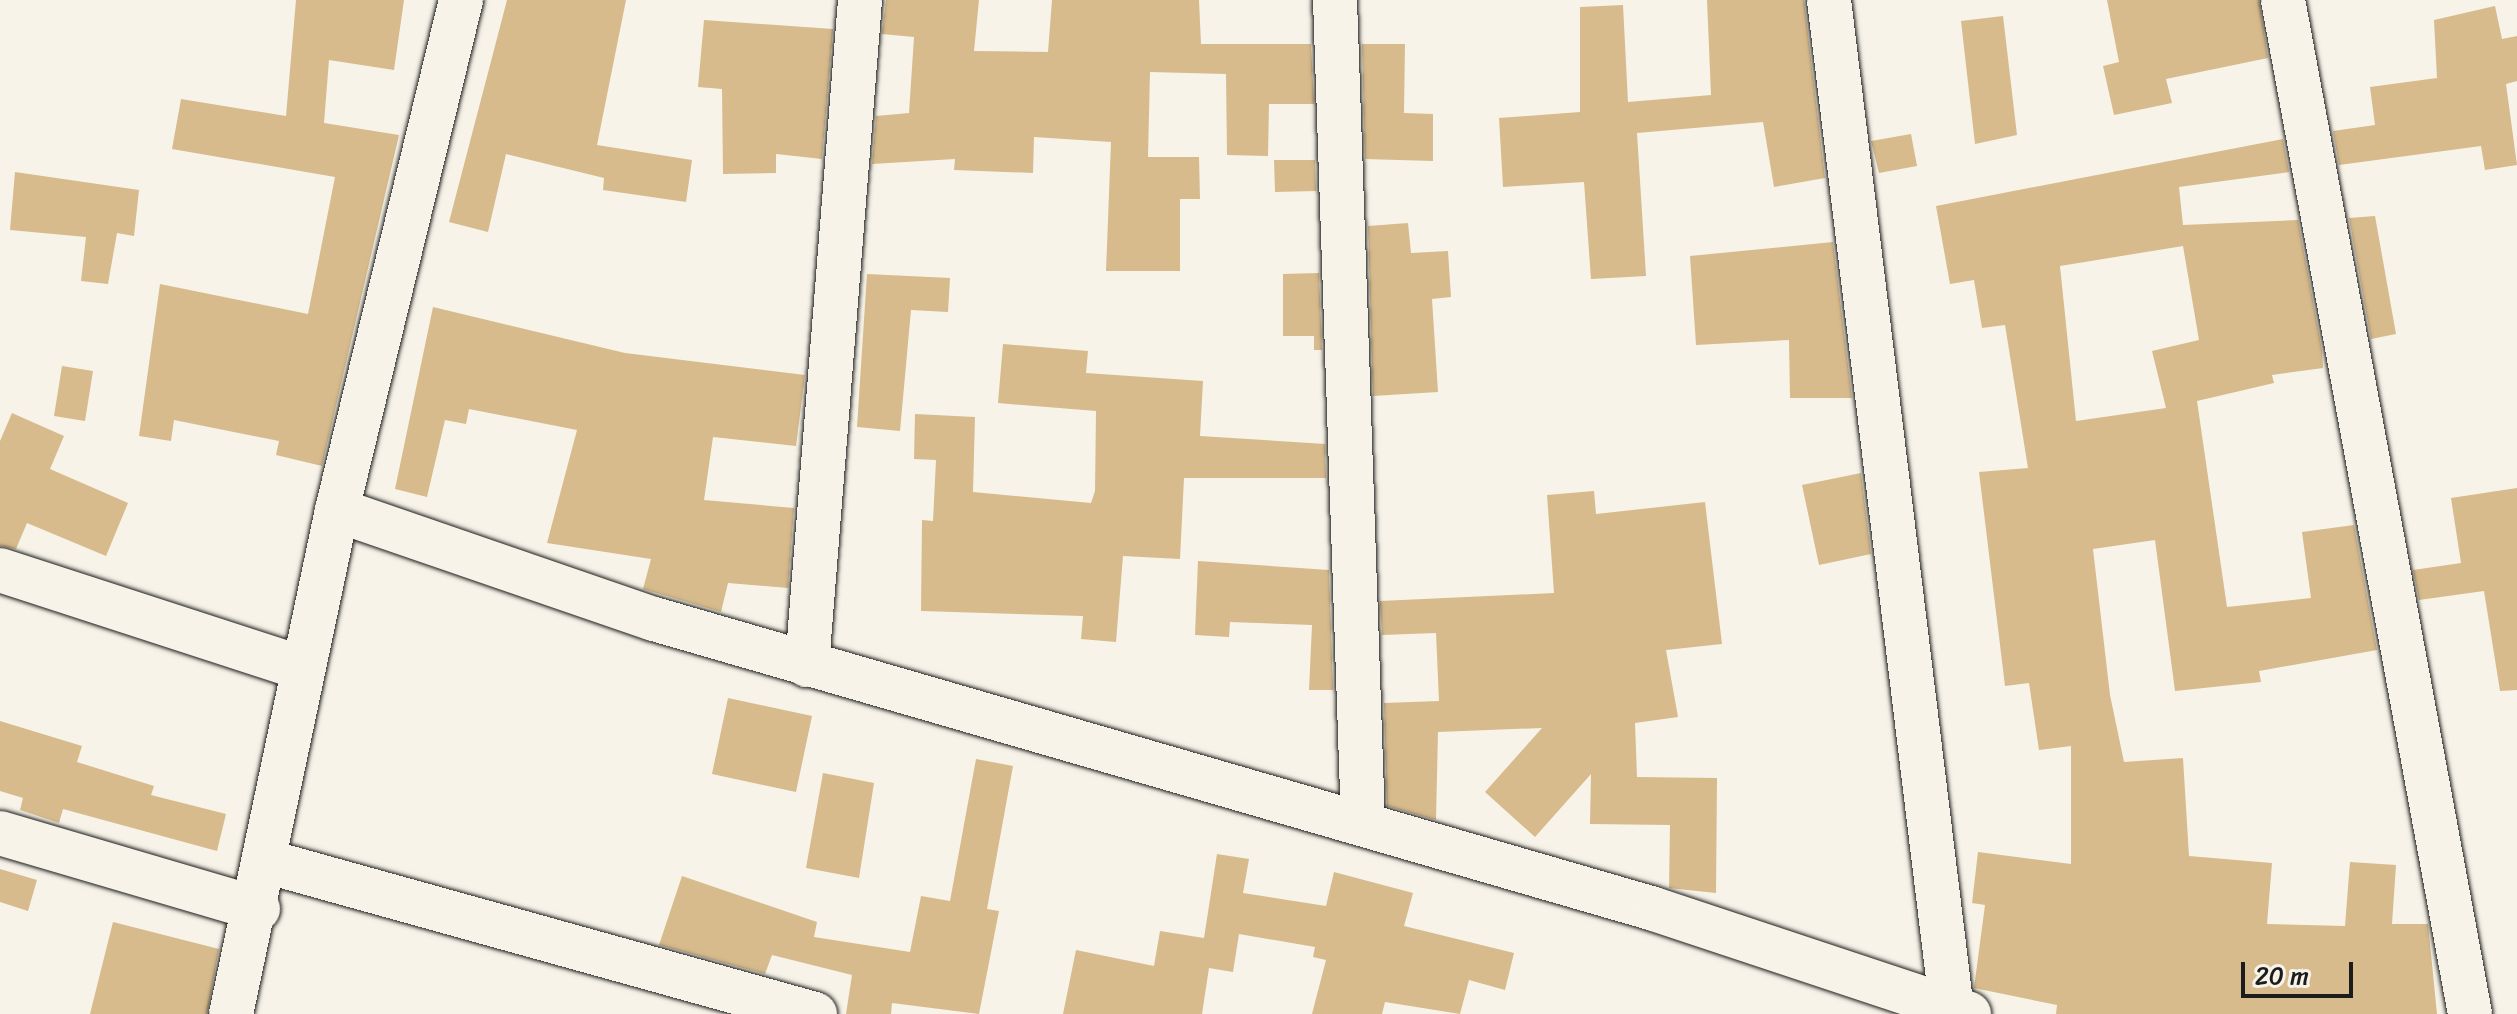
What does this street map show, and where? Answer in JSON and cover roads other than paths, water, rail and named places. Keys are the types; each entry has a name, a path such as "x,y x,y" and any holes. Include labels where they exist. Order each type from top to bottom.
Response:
{"street":[{"path":"231,1014 258,909 301,668 461,0"},
{"path":"807,665 860,0"},
{"path":"1335,0 1363,824"},
{"path":"337,510 807,665 1654,909 1960,1012 1829,0"},
{"path":"2283,0 2470,1014"},
{"path":"0,570 301,668"},
{"path":"0,833 258,909"},
{"path":"265,861 815,1014"}]}
